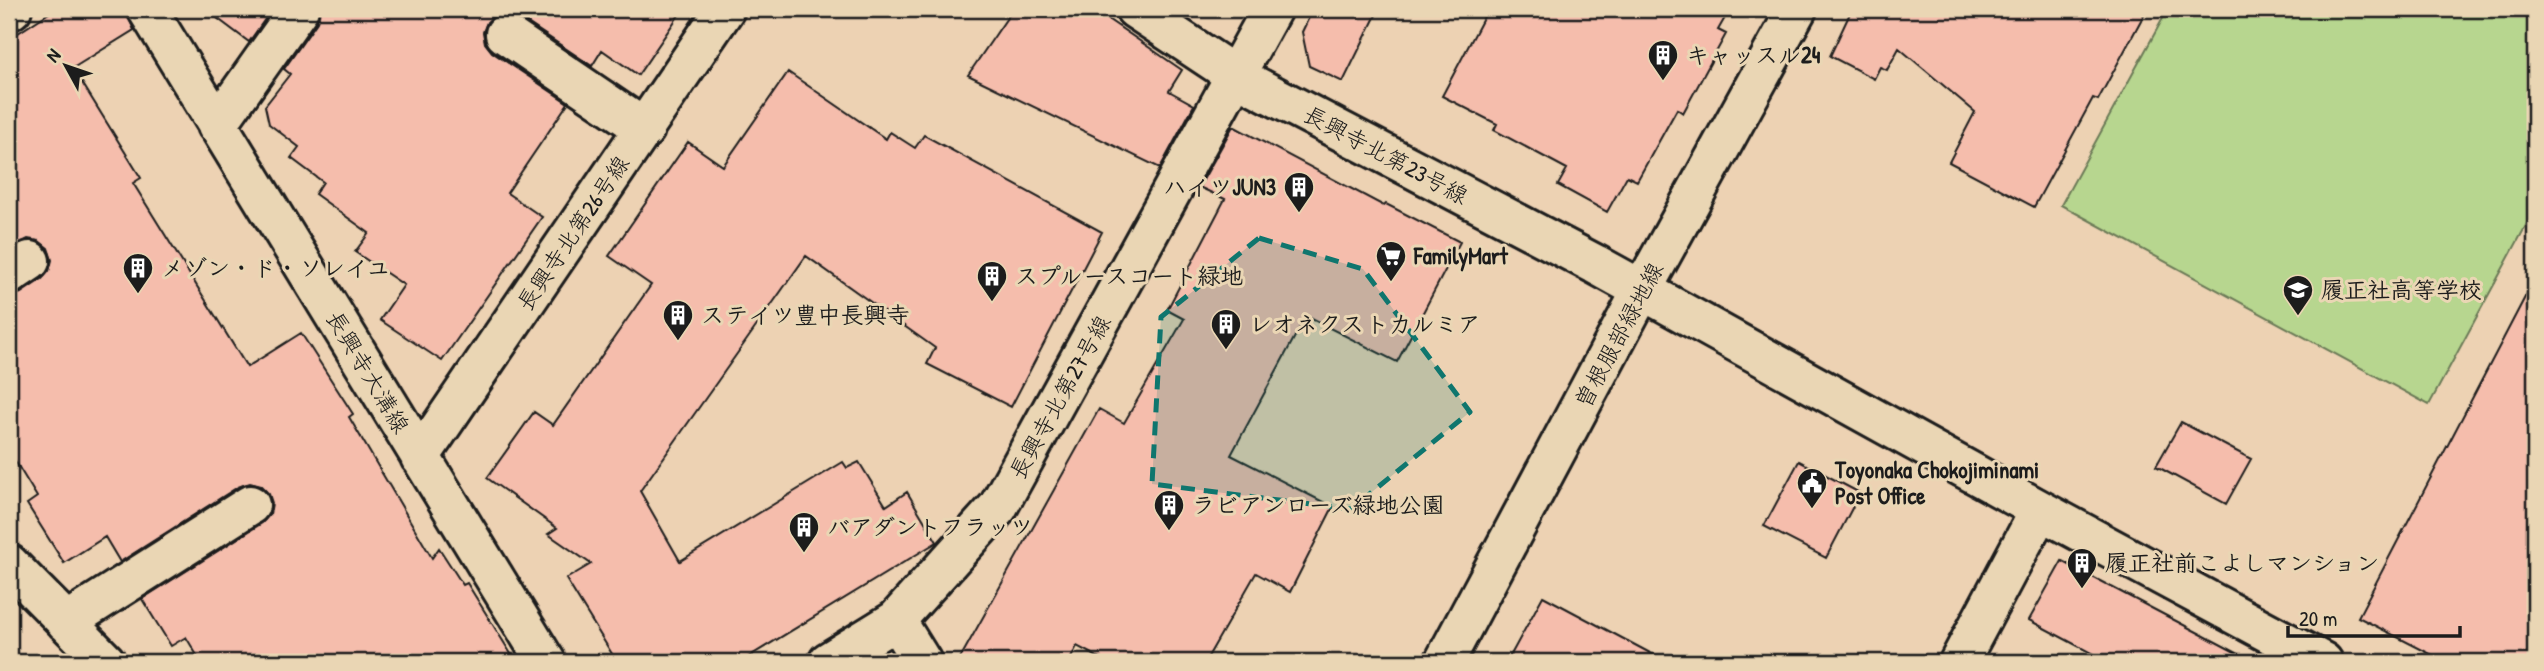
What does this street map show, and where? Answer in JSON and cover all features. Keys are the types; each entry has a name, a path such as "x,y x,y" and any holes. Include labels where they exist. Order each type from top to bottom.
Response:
{"street":[{"name":"長興寺大溝線","path":"147,9 546,662"},
{"path":"217,125 299,9"},
{"name":"長興寺北第26号線","path":"420,457 725,9"},
{"name":"長興寺北第23号線","path":"1135,9 1236,76 1642,290 2040,510 2323,662"},
{"name":"長興寺北第27号線","path":"828,662 896,620 998,507 1272,9"},
{"name":"曽根服部緑地線","path":"1444,662 1642,290 1797,9"},
{"path":"505,34 645,129"},
{"path":"66,622 250,505"},
{"path":"1959,662 2040,510"},
{"path":"9,564 106,662"},
{"path":"896,620 922,662"}],"highlighted area":[{"path":"1259,238 1363,269 1470,412 1351,509 1152,484 1161,317"}],"green space":[{"path":"2168,9 2535,9 2535,209 2429,405 2061,205"}],"building":[{"path":"55,9 125,9 134,30 73,68 141,178 133,183 247,367 301,333 353,414 349,417 432,558 439,548 463,585 467,583 516,662 201,662 186,637 171,646 142,599 262,523 270,514 272,503 269,494 261,486 250,483 238,487 120,562 105,537 64,563 27,504 37,497 9,451 9,297 21,293 42,279 49,271 52,260 48,248 39,241 28,239 9,249 9,39"},
{"path":"205,9 272,9 249,42"},
{"path":"320,9 683,9 638,75 602,50 592,66 507,12 495,15 487,22 483,32 485,43 492,52 568,103 507,193 542,217 442,361 380,320 404,285 355,252 369,233 315,194 323,182 291,158 299,147 269,124 265,106 290,74 284,69 317,22"},
{"path":"1013,9 1093,9 1182,70 1169,91 1194,105 1160,168 968,75"},
{"path":"1313,9 1379,9 1343,82 1309,66 1302,32"},
{"path":"1488,9 1730,9 1718,30 1726,34 1683,113 1677,109 1637,181 1627,176 1607,212 1558,185 1567,169 1494,130 1497,124 1442,96"},
{"path":"1852,9 2147,9 2098,100 2093,98 2034,207 1949,162 1975,112 1899,48 1887,70 1880,67 1874,79 1830,56"},
{"path":"788,72 886,139 890,132 915,148 924,135 1102,232 1011,407 927,364 935,348 806,256 640,491 680,561 843,462 847,468 859,462 886,506 907,492 937,542 740,662 617,662 566,579 591,564 548,534 557,528 487,478 534,412 553,425 651,285 609,256 688,142 723,166"},
{"path":"1233,126 1384,206 1386,204 1460,242 1397,362 1306,316 1231,455 1333,507 1290,592 1256,573 1205,662 1107,662 1077,646 1069,662 958,662 1099,409 1124,423 1184,319 1167,310 1225,199 1199,187"},
{"path":"2535,278 2535,662 2446,662 2358,617"},
{"path":"2181,422 2251,459 2226,504 2156,466"},
{"path":"1799,461 1860,493 1826,558 1764,526"},
{"name":"履正社前こよしマンション","path":"2062,561 2254,662 2108,662 2029,620"},
{"path":"1543,596 1667,662 1507,662"}],"place":[{"name":"キャッスル24","path":"1663,82"},
{"name":"ハイツJUN3","path":"1299,214"},
{"name":"FamilyMart","path":"1391,283"},
{"name":"メゾン・ド・ソレイユ","path":"138,295"},
{"name":"スプルースコート緑地","path":"992,303"},
{"name":"履正社高等学校","path":"2298,317"},
{"name":"ステイツ豊中長興寺","path":"678,342"},
{"name":"レオネクストカルミア","path":"1226,351"},
{"name":"Toyonaka Chokojiminami Post Office","path":"1812,510"},
{"name":"ラビアンローズ緑地公園","path":"1169,532"},
{"name":"バアダントフラッツ","path":"804,554"},
{"name":"履正社前こよしマンション","path":"2082,590"}]}
